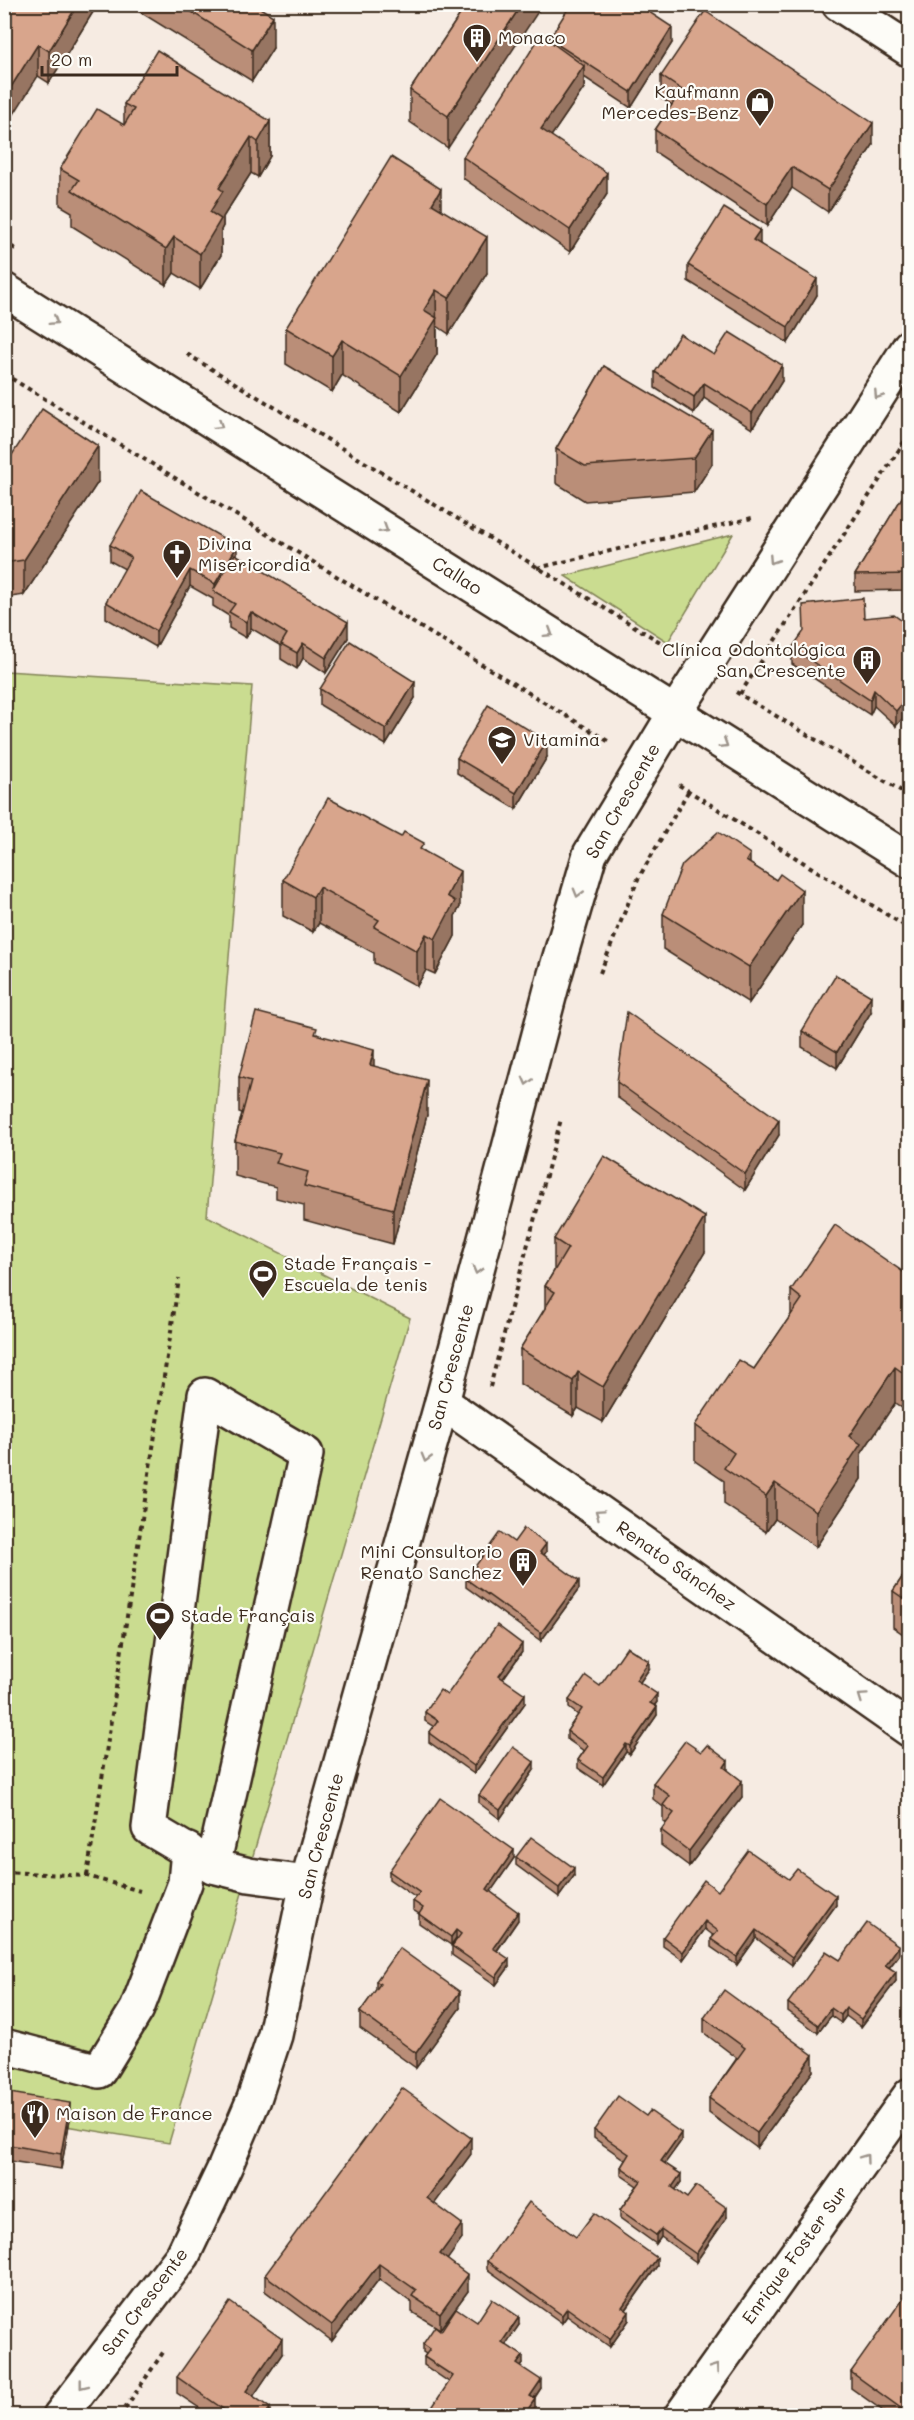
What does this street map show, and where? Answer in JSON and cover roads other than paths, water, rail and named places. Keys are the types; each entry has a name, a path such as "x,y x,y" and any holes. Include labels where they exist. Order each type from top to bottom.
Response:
{"street":[{"path":"839,4 909,50"},
{"name":"Callao","path":"4,290 909,861"},
{"name":"San Crescente","path":"60,2415 183,2255 225,2168 254,2099 275,2035 307,1883 442,1402 555,974 590,854 702,670 909,346"},
{"path":"4,2046 99,2070 137,2009 185,1883 201,1858 306,1454 205,1395 149,1828 201,1858 249,1875 307,1883"},
{"name":"Renato Sánchez","path":"442,1402 909,1731"},
{"name":"Enrique Foster Sur","path":"681,2415 909,2096"}],"place":[{"name":"Monaco","path":"477,64"},
{"name":"Kaufmann Mercedes-Benz","path":"760,128"},
{"name":"Divina Misericordia","path":"177,580"},
{"name":"Clínica Odontológica San Crescente","path":"867,686"},
{"name":"Vitamina","path":"502,766"},
{"name":"Stade Français - Escuela de tenis","path":"263,1300"},
{"name":"Mini Consultorio Renato Sanchez","path":"523,1588"},
{"name":"Stade Français","path":"160,1642"},
{"name":"Maison de France","path":"35,2140"}]}
